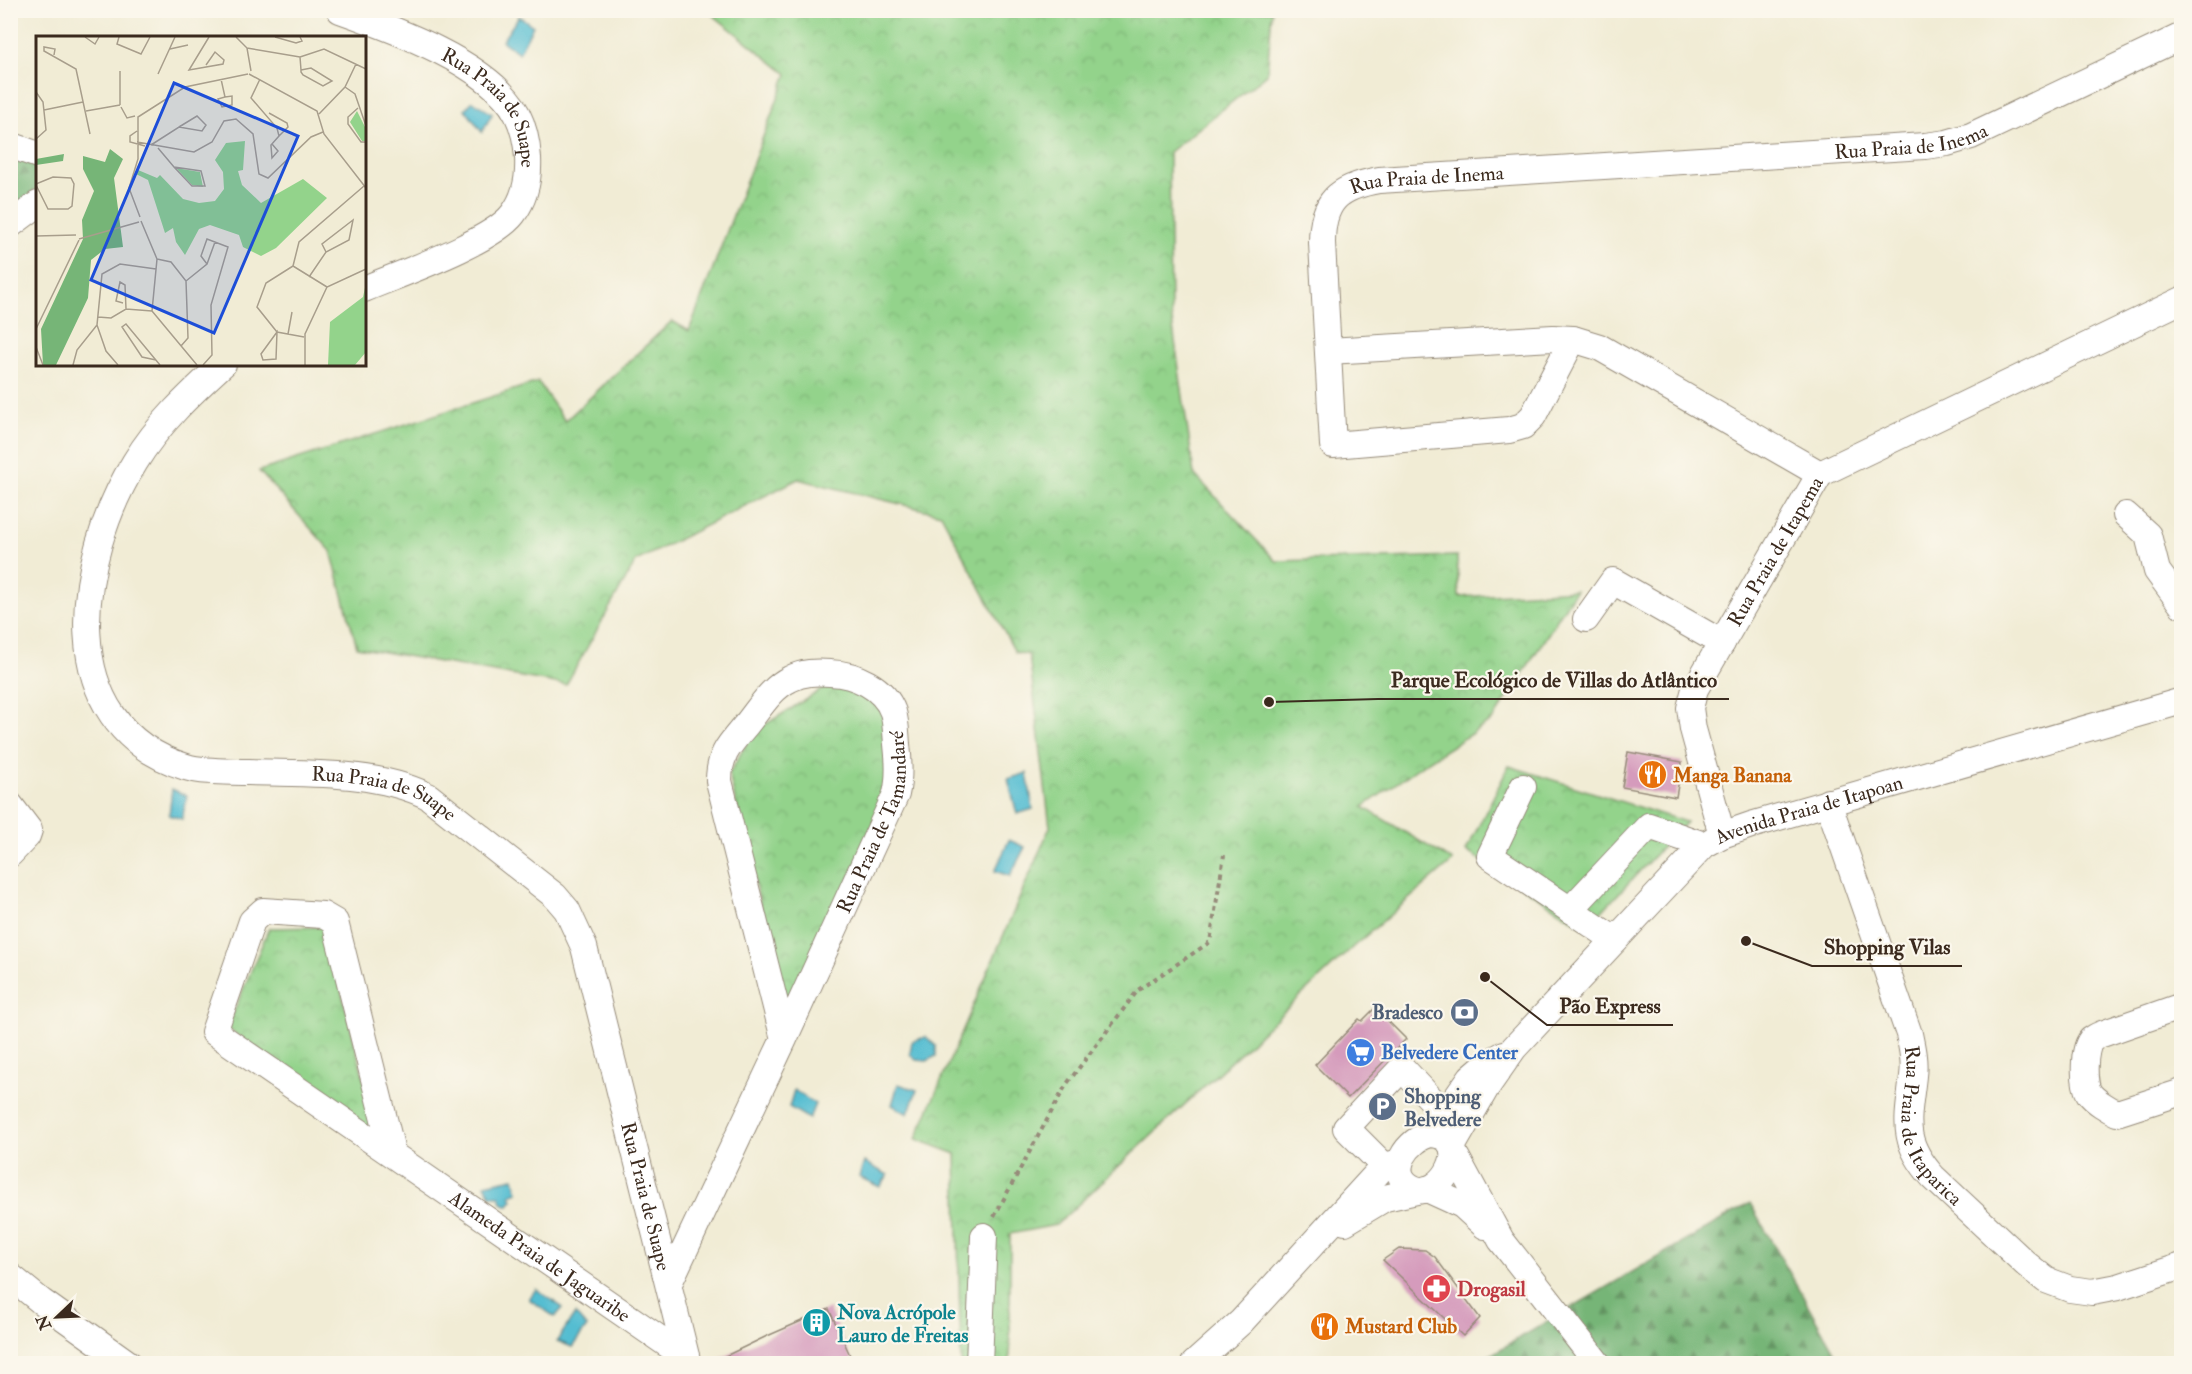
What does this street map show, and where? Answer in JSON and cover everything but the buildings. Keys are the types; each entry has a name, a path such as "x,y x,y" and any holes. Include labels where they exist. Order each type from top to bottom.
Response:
{"street":[{"name":"Rua Praia de Suape","path":"340,10 394,29 471,69 498,91 516,113 527,142 529,168 524,193 513,214 494,231 473,243 366,288"},
{"name":"Rua Praia de Inema","path":"1573,339 1533,416 1522,426 1509,430 1333,445 1322,225 1326,210 1334,199 1362,183 1379,180 1947,143 1971,136 2181,36"},
{"path":"10,145 36,154"},
{"path":"10,225 36,206"},
{"name":"Rua Praia de Itapema","path":"1713,840 1690,708 1695,689 1820,474 2181,300"},
{"path":"1328,351 1553,338 1573,339 1599,347 1820,474"},
{"name":"Rua Praia de Suape","path":"221,366 160,425 134,463 113,502 96,552 87,602 87,647 94,679 108,710 131,736 161,757 189,767 217,771 333,775 374,779 407,786 428,796 555,896 567,910 585,947 687,1360"},
{"path":"2126,515 2148,535 2157,571 2181,604"},
{"path":"1586,619 1613,581 1722,643"},
{"name":"Rua Praia de Tamandaré","path":"669,1284 784,1039 896,794 899,762 892,711 884,697 871,686 856,677 842,673 801,674 777,687 725,750 719,766 719,781 784,1039"},
{"name":"Avenida Praia de Itapoan","path":"1446,1137 1471,1077 1485,1065 1514,1048 1713,840 1828,802 2181,701"},
{"path":"1523,787 1490,856 1615,940"},
{"name":"Rua Praia de Itaparica","path":"1828,802 1909,1034 1913,1055 1913,1075 1907,1123 1911,1143 1921,1163 2017,1256 2046,1280 2070,1289 2092,1292 2118,1287 2181,1266"},
{"path":"10,805 29,831 10,854"},
{"path":"1570,910 1650,826 1713,840"},
{"name":"Alameda Praia de Jaguaribe","path":"393,1155 335,922 323,915 263,911 252,921 214,1032 687,1360"},
{"path":"2181,1006 2098,1035 2091,1040 2087,1049 2085,1076 2086,1086 2091,1095 2117,1113 2181,1092"},
{"path":"1501,1240 1462,1205 1424,1189 1414,1189 1392,1164 1346,1128 1402,1068 1446,1137 1501,1240 1598,1364"},
{"path":"1194,1364 1241,1322 1410,1144 1424,1135 1446,1137"},
{"path":"1315,1243 1384,1198 1434,1186 1446,1174 1454,1159 1446,1137"},
{"path":"979,1364 984,1236"},
{"path":"10,1276 42,1302 129,1364"}],"path":[{"path":"984,1236 1066,1085 1138,990 1210,942 1224,855"}],"green space":[{"path":"708,11 1272,11 1267,74 1169,152 1171,313 1194,474 1276,561 1457,556 1459,597 1576,590 1493,720 1425,763 1363,807 1453,861 1354,946 1056,1225 1010,1234 1010,1363 961,1363 956,1154 916,1139 1050,827 1029,655 1015,652 941,514 798,479 636,561 566,685 357,647 331,551 259,471 538,382 565,421 672,321 689,331 787,74"},
{"path":"10,151 36,160 36,189 11,212"},
{"path":"829,685 861,688 884,709 888,794 787,1017 729,774 753,732"},
{"path":"1509,766 1686,822 1586,928 1466,851"},
{"path":"325,927 378,1134 227,1028 269,928"},
{"path":"1750,1203 1839,1360 1845,1363 1475,1364"}],"water":[{"path":"519,16 533,26 519,53 502,41"},
{"path":"473,101 492,114 482,132 465,109"},
{"path":"1027,773 1033,809 1017,814 1008,779"},
{"path":"172,789 187,796 182,819 169,815"},
{"path":"1009,840 1025,847 1010,876 995,871"},
{"path":"926,1037 936,1046 936,1056 927,1061 916,1060 910,1054 912,1041"},
{"path":"898,1084 917,1090 908,1114 892,1105"},
{"path":"794,1090 815,1104 809,1119 789,1107"},
{"path":"864,1162 888,1175 880,1187 859,1177"},
{"path":"514,1178 518,1192 511,1195 513,1200 508,1206 502,1203 500,1196 491,1196 485,1184"},
{"path":"536,1289 563,1308 555,1317 529,1299"},
{"path":"575,1314 587,1327 572,1347 557,1341"}],"place":[{"name":"Parque Ecológico de Villas do Atlântico","path":"1269,702"},
{"name":"Manga Banana","path":"1652,775"},
{"name":"Shopping Vilas","path":"1746,941"},
{"name":"Pão Express","path":"1485,977"},
{"name":"Bradesco","path":"1464,1012"},
{"name":"Belvedere Center","path":"1360,1052"},
{"name":"Shopping Belvedere","path":"1383,1107"},
{"name":"Drogasil","path":"1436,1289"},
{"name":"Nova Acrópole Lauro de Freitas","path":"816,1323"},
{"name":"Mustard Club","path":"1324,1326"}]}
